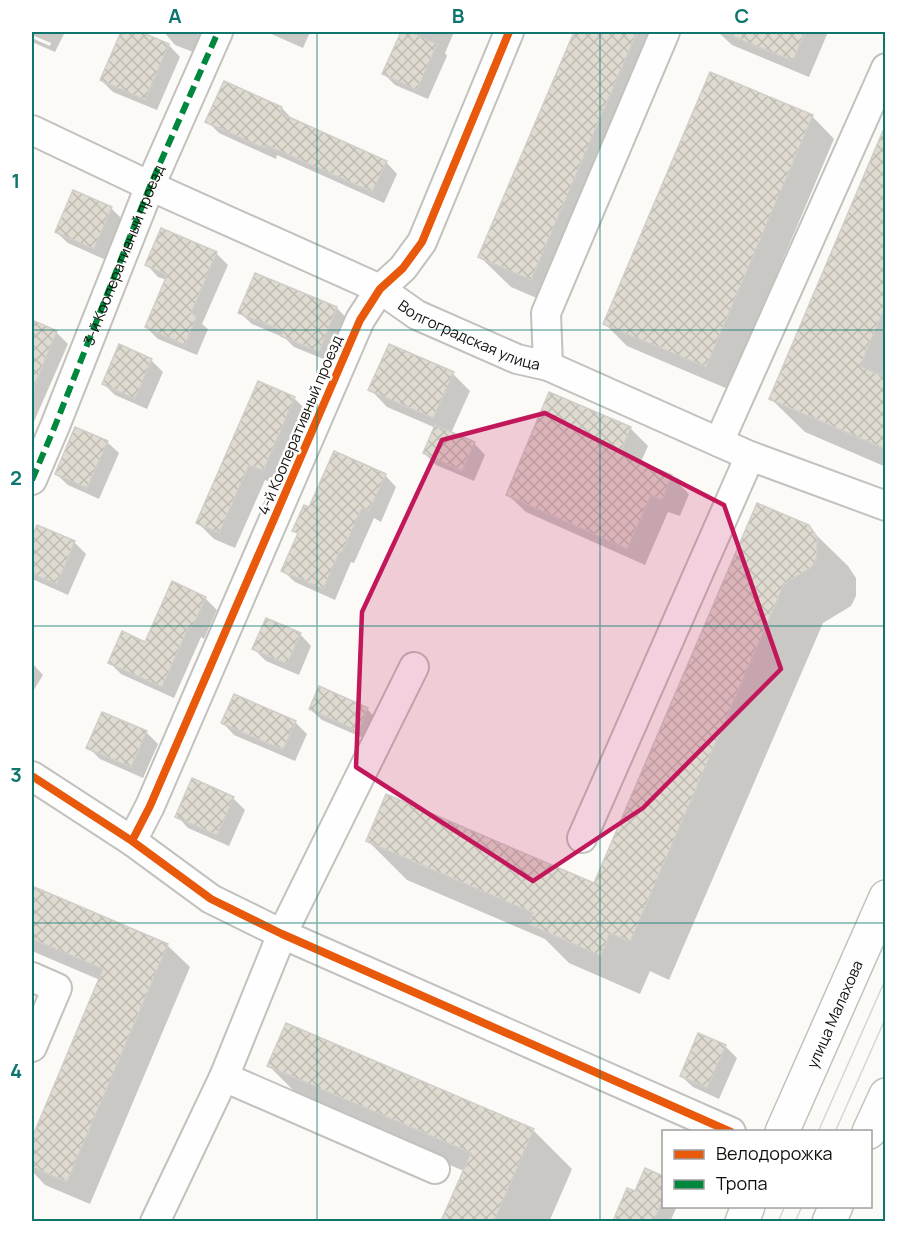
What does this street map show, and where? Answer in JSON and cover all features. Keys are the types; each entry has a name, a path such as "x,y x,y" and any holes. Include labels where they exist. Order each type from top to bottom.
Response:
{"main road":[{"name":"улица Малахова","path":"782,1130 885,897"},
{"path":"869,1130 885,1095"}],"street":[{"name":"3-й Кооперативный проезд","path":"32,480 56,426 150,186 218,32"},
{"name":"4-й Кооперативный проезд","path":"132,841 150,806 360,320 381,289 403,268 422,242 509,32"},
{"path":"548,366 546,313 665,32"},
{"path":"719,442 885,68"},
{"name":"Волгоградская улица","path":"32,130 150,186 381,289 417,315 517,359 548,366 750,456 885,506"},
{"path":"582,838 750,456"},
{"path":"155,1221 224,1077 282,934 414,667"},
{"path":"32,776 132,841 211,899 282,934 729,1130"},
{"path":"32,977 57,988 32,1047"},
{"path":"224,1077 435,1169"}],"highlighted area":[{"path":"545,413 724,505 781,669 643,808 533,881 356,767 362,612 442,440"}],"building":[{"path":"121,32 141,32 169,44 145,100 100,80"},
{"path":"401,32 411,32 437,44 417,90 382,74"},
{"path":"574,32 637,32 531,280 478,257"},
{"path":"722,32 805,32 793,61"},
{"path":"710,72 813,115 706,367 603,324"},
{"path":"224,81 282,107 280,113 387,161 372,192 266,145 264,148 205,122"},
{"path":"885,126 885,307 860,366 885,377 885,449 769,399"},
{"path":"73,190 112,207 94,249 55,232"},
{"path":"161,228 217,252 191,313 197,316 185,345 145,327 167,275 145,265"},
{"path":"255,273 337,307 319,352 281,336 283,331 238,313"},
{"path":"32,320 57,331 32,391"},
{"path":"119,344 152,359 135,399 102,384"},
{"path":"389,344 454,372 433,418 368,390"},
{"path":"258,381 295,397 263,471 249,465 219,533 196,523"},
{"path":"549,392 631,427 620,454 672,475 662,500 651,495 627,549 506,495"},
{"path":"435,425 475,442 462,471 423,453"},
{"path":"75,427 108,441 87,488 55,474"},
{"path":"334,451 386,474 369,511 362,508 323,589 281,571 298,533 292,531 304,505 309,507"},
{"path":"757,503 809,525 817,537 817,556 812,567 784,584 630,942 610,933 601,956 528,924 533,913 366,841 386,794 594,883"},
{"path":"37,525 75,541 57,584 32,574 32,537"},
{"path":"172,581 206,597 192,628 189,626 162,687 108,663 122,631 145,642"},
{"path":"266,618 301,633 287,664 252,649"},
{"path":"319,686 368,708 358,731 309,709"},
{"path":"234,694 296,721 283,750 221,723"},
{"path":"102,712 147,731 131,767 86,748"},
{"path":"192,778 234,797 217,835 175,817"},
{"path":"32,886 168,944 67,1182 32,1167 32,1138 103,969 32,939"},
{"path":"286,1023 534,1129 494,1221 441,1221 471,1153 267,1066"},
{"path":"698,1033 726,1045 707,1088 680,1076"},
{"path":"645,1168 662,1176 662,1201 654,1221 613,1221 627,1188 635,1191"}],"tram line":[{"path":"819,1130 886,978"},
{"path":"836,1130 886,1017"},
{"path":"778,1222 784,1208"},
{"path":"795,1222 801,1208"}],"marked path":[{"path":"32,480 150,186 218,32"}],"cycle path":[{"path":"132,841 150,806 360,320 380,289 403,268 422,242 509,32"},
{"path":"32,776 132,841 211,899 282,934 726,1130"}]}
